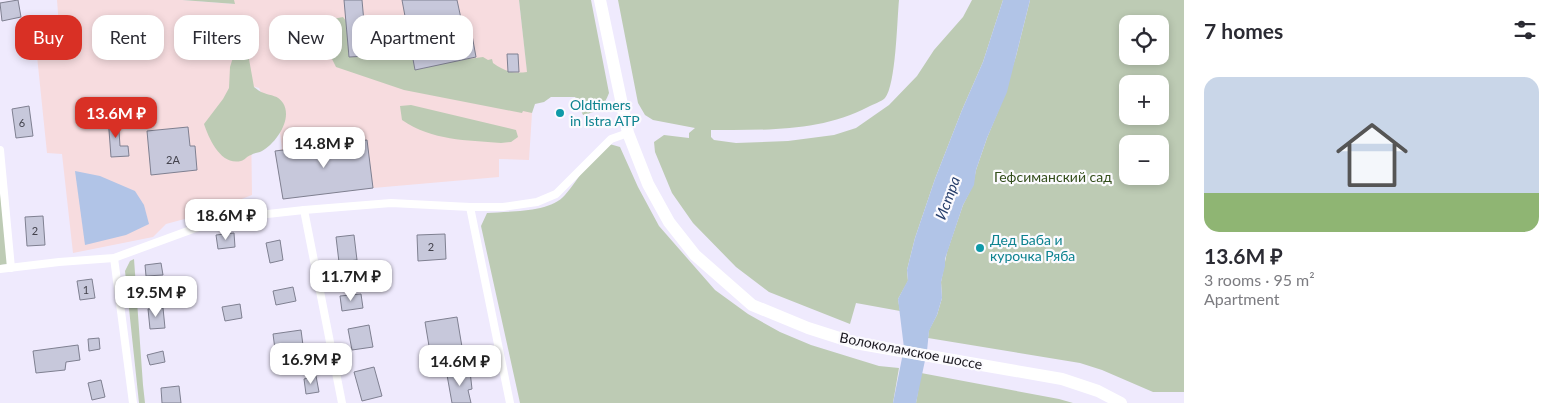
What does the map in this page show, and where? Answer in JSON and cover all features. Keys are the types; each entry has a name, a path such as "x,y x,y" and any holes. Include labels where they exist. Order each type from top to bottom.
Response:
{"main road":[{"name":"Волоколамское шоссе","path":"600,0 628,132 648,184 669,222 695,255 752,305 808,328 855,343 1062,379 1098,391 1121,403"}],"street":[{"path":"0,269 114,258 222,220 304,210 391,203 504,207 537,202 556,194 611,139 628,132"},
{"path":"0,150 12,268"},
{"path":"470,207 510,403"},
{"path":"304,210 342,403"},
{"path":"114,258 133,403"}],"shaded area":[{"path":"57,0 182,0 234,4 234,0 519,0 532,113 529,160 499,159 499,177 373,188 283,199 275,151 282,149 280,133 259,88 247,85 251,124 252,195 208,212 204,216 203,214 166,224 153,237 73,253 62,154 47,153 37,60 82,60 82,15 58,15"}],"green space":[{"path":"182,0 234,0 235,4"},
{"path":"519,0 591,0 609,93 605,102 599,108 583,115 575,97 551,97 544,102 535,104 532,113 523,111 522,113 404,90 336,67 332,60 342,60 343,17 346,21 350,57 352,57 352,60 413,60 422,69 432,64 473,60 473,58 483,57 488,60 492,59 493,63 509,71 517,73 527,72"},
{"path":"618,0 899,0 894,67 889,91 885,98 850,115 811,125 751,130 711,130 711,137 714,140 736,143 788,141 834,135 856,128 889,105 917,76 934,50 963,17 972,0 1003,0 983,62 935,179 915,238 907,270 908,281 898,299 900,311 856,303 850,324 769,292 736,267 693,223 672,193 655,152 654,142 664,135 689,138 689,133 695,128 653,120 645,115 638,103"},
{"name":"Гефсиманский сад","path":"1030,0 1184,0 1184,392 1153,392 1102,370 1080,363 928,338 929,330 937,315 942,298 941,282 947,252 963,205 973,185 976,170 999,109 1016,56"},
{"path":"232,60 249,60 254,87 261,92 277,97 286,109 282,130 273,142 262,151 242,160 234,161 227,159 217,150 204,124 229,88"},
{"path":"411,105 516,130 518,137 511,142 501,143 438,136 414,127 402,120 400,106"},
{"path":"606,143 620,147 638,187 659,226 715,290 748,314 780,332 811,345 879,366 899,368 893,403 520,403 481,226 487,213 529,210 558,201 565,195"},
{"path":"0,189 8,264 0,265"},
{"path":"134,259 145,403 139,403 125,271 130,261"},
{"path":"921,373 1059,399 1073,403 916,403"}],"water":[{"name":"Истра","path":"1003,0 1030,0 1007,92 987,138 976,170 974,185 963,205 945,259 941,282 942,298 937,315 929,331 927,351 916,403 893,403 904,348 898,299 908,280 907,270 915,238 935,179 983,62"},
{"path":"75,171 100,176 135,191 144,205 149,224 126,235 85,245"}],"building":[{"path":"18,0 21,15 15,15 15,18 2,21 0,3"},
{"path":"344,0 362,0 363,15 352,15 352,57 349,57"},
{"path":"402,0 457,0 460,15 405,15"},
{"path":"473,40 476,57 473,58"},
{"path":"507,54 518,54 519,72 508,72"},
{"path":"413,60 462,60 415,70"},
{"path":"29,106 33,136 16,138 12,109"},
{"path":"118,116 120,146 128,146 129,156 111,157 108,117"},
{"path":"188,127 190,146 195,146 197,170 151,175 147,131"},
{"path":"367,140 373,188 283,199 275,151"},
{"path":"43,216 45,245 27,246 25,217"},
{"path":"234,233 235,247 218,249 216,235"},
{"path":"445,234 446,259 418,261 417,235"},
{"path":"354,235 357,260 339,262 336,237"},
{"path":"280,240 283,260 270,263 266,243"},
{"path":"161,263 163,275 146,276 145,265"},
{"path":"92,279 95,298 80,300 77,281"},
{"path":"293,287 296,301 276,305 273,291"},
{"path":"361,294 363,308 342,311 340,296"},
{"path":"240,304 242,318 225,321 222,307"},
{"path":"163,308 165,328 150,329 148,309"},
{"path":"457,317 462,347 430,352 425,322"},
{"path":"369,325 373,347 352,350 348,329"},
{"path":"301,330 304,353 276,357 273,334"},
{"path":"99,338 100,349 89,351 88,339"},
{"path":"78,345 80,360 66,362 65,370 36,373 33,351"},
{"path":"163,351 165,362 150,365 147,355"},
{"path":"374,367 382,396 362,401 354,372"},
{"path":"470,371 472,389 468,390 471,403 452,403 447,375"},
{"path":"316,376 319,392 306,394 304,379"},
{"path":"101,380 105,397 92,400 88,383"},
{"path":"179,386 181,403 162,403 161,388"}],"place":[{"name":"Oldtimers in Istra ATP","path":"560,113"},
{"name":"Дед Баба и курочка Ряба","path":"980,248"}]}
